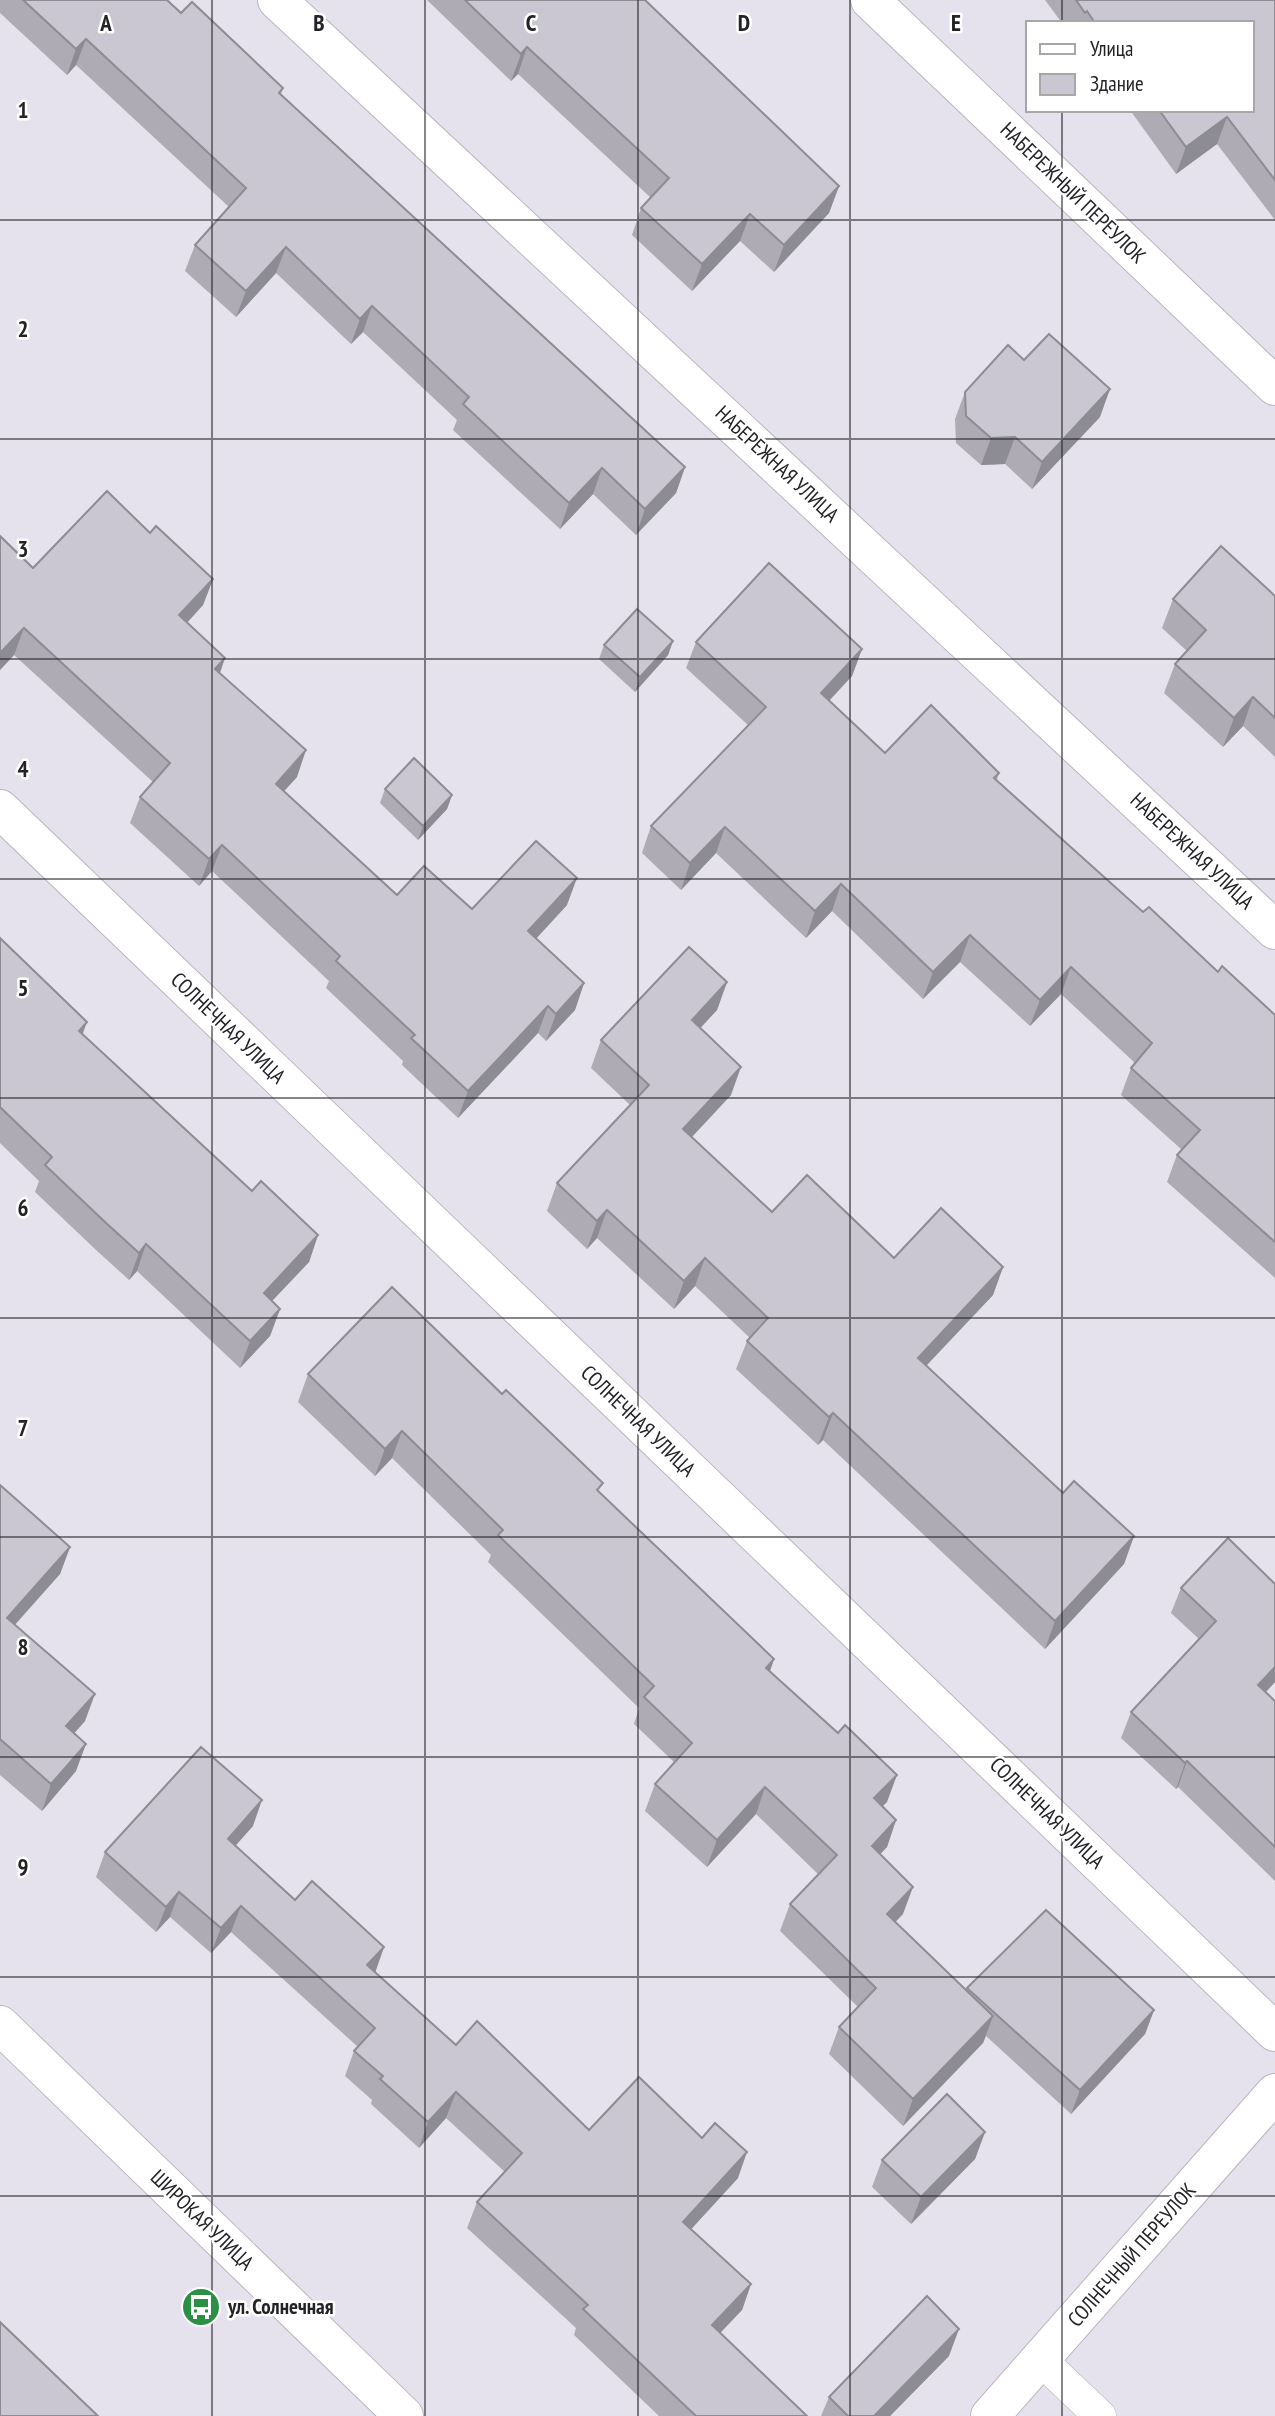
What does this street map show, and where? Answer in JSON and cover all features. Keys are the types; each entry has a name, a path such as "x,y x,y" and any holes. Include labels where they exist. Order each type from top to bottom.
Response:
{"street":[{"name":"НАБЕРЕЖНАЯ УЛИЦА","path":"277,0 1275,930"},
{"name":"НАБЕРЕЖНЫЙ ПЕРЕУЛОК","path":"870,0 1275,386"},
{"name":"СОЛНЕЧНАЯ УЛИЦА","path":"0,809 1275,2032"},
{"name":"ШИРОКАЯ УЛИЦА","path":"0,2025 404,2416"},
{"name":"СОЛНЕЧНЫЙ ПЕРЕУЛОК","path":"990,2416 1275,2093"}],"lane":[{"path":"1040,2359 1100,2416"}],"building":[{"path":"23,0 167,0 181,13 192,2 283,88 279,93 685,467 645,509 602,468 569,503 463,404 469,397 372,306 360,319 286,247 246,291 195,245 246,188 86,39 76,49"},
{"path":"465,0 645,0 839,186 784,245 750,214 702,264 641,208 669,178 527,47 521,54"},
{"path":"1076,0 1275,0 1275,180 1227,117 1186,147 1160,112 1254,112 1254,21 1094,21 1087,11 1085,13"},
{"path":"1049,334 1110,389 1042,462 1015,437 991,438 966,416 965,392 1008,345 1024,360"},
{"path":"107,491 150,533 156,526 213,579 179,615 225,658 215,669 306,750 276,784 397,895 424,866 472,909 536,841 577,878 528,931 584,983 556,1014 548,1006 468,1091 411,1038 415,1035 336,961 340,956 222,845 209,859 140,797 170,763 24,628 0,653 0,536 33,568"},
{"path":"1221,546 1275,596 1275,718 1253,697 1234,718 1175,664 1206,630 1173,599"},
{"path":"769,563 862,649 821,693 885,753 931,705 999,773 994,778 1143,912 1149,907 1218,972 1222,966 1275,1015 1275,1242 1177,1155 1200,1130 1131,1068 1152,1043 1071,967 1040,1000 970,935 933,972 841,884 815,911 725,827 690,863 651,826 766,707 696,642"},
{"path":"637,609 673,641 640,677 604,645"},
{"path":"414,758 452,795 423,826 385,789"},
{"path":"0,938 87,1022 79,1031 252,1191 261,1181 318,1235 264,1293 280,1309 250,1341 146,1244 139,1253 105,1222 45,1165 52,1157 0,1107"},
{"path":"689,947 727,982 692,1020 741,1067 683,1129 772,1212 807,1175 894,1258 941,1208 1003,1267 918,1358 1063,1493 1074,1481 1134,1536 1055,1621 833,1413 829,1417 747,1341 768,1318 705,1258 684,1281 607,1210 597,1221 557,1183 649,1085 601,1040"},
{"path":"392,1287 502,1394 506,1390 603,1483 597,1490 774,1659 766,1668 838,1733 845,1725 897,1775 874,1798 896,1820 872,1846 913,1887 887,1914 993,2016 913,2099 839,2027 876,1988 790,1904 837,1855 765,1787 717,1840 655,1784 692,1743 644,1697 654,1686 498,1535 503,1530 402,1431 385,1449 308,1374"},
{"path":"0,1485 70,1547 7,1618 95,1694 66,1726 86,1744 51,1784 0,1739"},
{"path":"1228,1538 1275,1584 1275,1667 1258,1685 1275,1701 1275,1847 1187,1761 1185,1763 1131,1712 1216,1621 1181,1588"},
{"path":"201,1747 262,1800 228,1839 295,1900 312,1881 384,1947 367,1965 456,2045 477,2021 589,2130 639,2077 702,2138 715,2123 747,2152 683,2222 751,2284 712,2325 807,2416 696,2416 583,2309 588,2305 477,2202 522,2153 456,2092 428,2122 380,2079 383,2076 354,2051 375,2028 241,1906 221,1928 179,1892 166,1907 105,1852"},
{"path":"1046,1910 1154,2010 1080,2090 967,1988"},
{"path":"947,2094 985,2132 921,2197 882,2160"},
{"path":"927,2296 959,2329 874,2416 848,2416 829,2397"},
{"path":"0,2322 98,2416 0,2416"}],"place":[{"name":"ул. Солнечная","path":"201,2307"}]}
